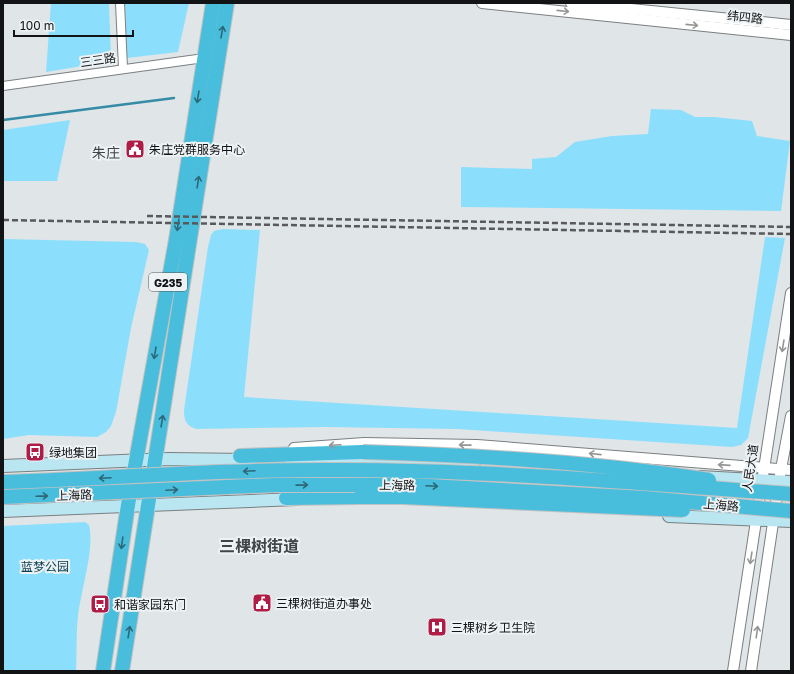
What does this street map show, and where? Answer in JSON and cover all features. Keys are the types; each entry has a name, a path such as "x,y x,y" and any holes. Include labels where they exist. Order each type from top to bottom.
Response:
{"highway":[{"name":"G235","path":"103,671 128,505 176,240 213,3"},
{"name":"G235","path":"122,671 149,503 162,459 227,3"},
{"path":"240,456 363,452 461,456 644,469 721,482 787,484"},
{"name":"上海路","path":"3,482 270,470 397,470 602,480 791,494"},
{"name":"上海路","path":"3,497 275,485 410,485 644,498 791,512"},
{"path":"286,498 411,497 644,510 791,512"}],"main road":[{"name":"上海路","path":"3,466 162,459 471,463 762,480 787,484"},
{"name":"上海路","path":"3,511 149,503 286,498 491,505 595,513 791,521"}],"street":[{"path":"120,3 123,68"},
{"name":"纬四路","path":"482,3 791,35"},
{"name":"纬四路","path":"571,3 791,25"},
{"name":"三三路","path":"3,86 123,68 197,59"},
{"name":"人民大道","path":"733,671 791,293"},
{"path":"751,671 773,520 787,484 786,470 791,416"},
{"name":"上海路","path":"162,459 240,456 324,445 364,443 477,445 786,470"}],"green space":[{"path":"51,3 109,3 111,58 107,62 46,72"},
{"path":"125,3 189,3 178,52 127,58"},
{"path":"651,109 681,110 695,117 714,117 752,121 757,136 790,141 781,211 461,207 461,167 532,169 532,159 556,157 575,142 612,136 648,134"},
{"path":"70,120 57,181 3,181 3,130"},
{"path":"223,229 260,230 244,397 737,428 765,237 785,238 748,438 741,445 732,447 457,429 326,427 196,429 186,422 184,410 208,247 211,235 214,231"},
{"path":"3,239 136,242 145,244 149,250 131,328 116,412 111,426 106,432 97,437 29,435 3,439"},
{"name":"蓝梦公园","path":"85,522 89,525 90,545 78,616 76,671 3,671 3,526"}],"waterway":[{"path":"3,120 174,98"}],"railway":[{"path":"147,216 791,227"},
{"path":"3,220 791,234"}],"place":[{"name":"朱庄党群服务中心","path":"135,149"},
{"name":"绿地集团","path":"35,452"},
{"name":"三棵树街道办事处","path":"262,603"},
{"name":"和谐家园东门","path":"100,604"},
{"name":"三棵树乡卫生院","path":"437,627"}],"district":[{"name":"朱庄","path":"106,152"},
{"name":"三棵树街道","path":"259,546"}]}
